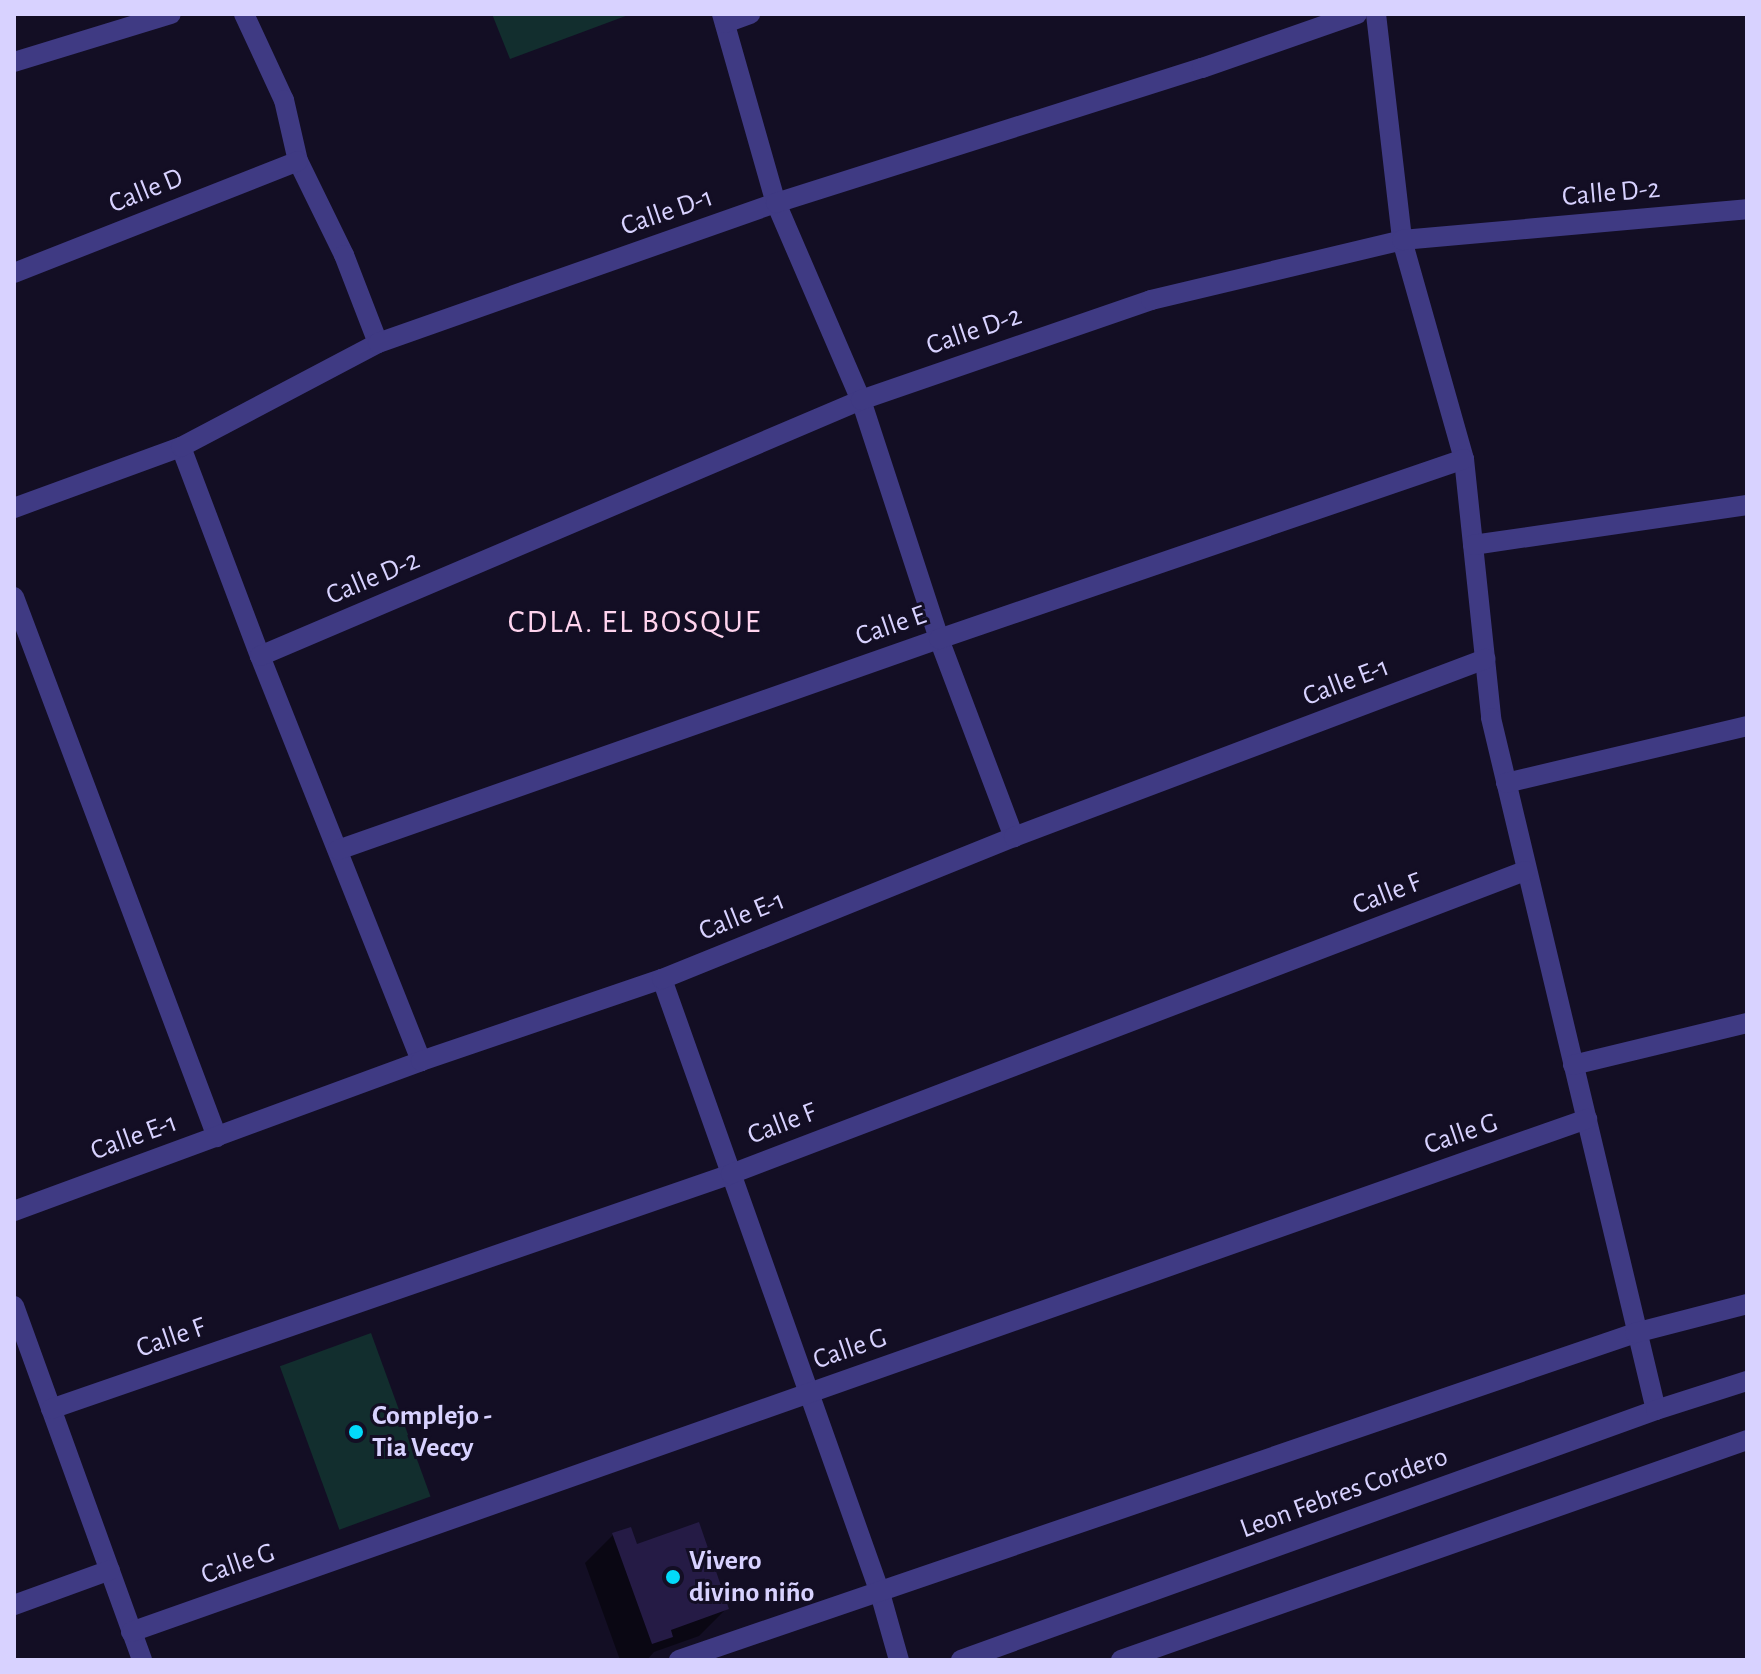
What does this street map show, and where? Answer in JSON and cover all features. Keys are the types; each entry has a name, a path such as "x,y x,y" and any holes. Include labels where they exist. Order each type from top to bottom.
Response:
{"street":[{"path":"14,62 171,14"},
{"path":"244,14 284,100 298,161 344,255 378,343"},
{"path":"750,14 723,19 776,203 861,400 939,639 1014,837"},
{"name":"Calle D-1","path":"14,508 181,447 378,343 776,203 1202,68 1357,14"},
{"path":"1376,14 1402,240 1464,459 1491,718 1635,1333 1656,1410"},
{"name":"Calle D","path":"14,273 298,161"},
{"name":"Calle D-2","path":"260,656 861,400 1151,300 1402,240 1747,209"},
{"path":"181,447 260,656 421,1061"},
{"name":"Calle E","path":"338,850 1464,459"},
{"path":"1473,545 1747,505"},
{"path":"14,597 217,1137"},
{"name":"Calle E-1","path":"14,1211 421,1061 662,979 1014,837 1485,659"},
{"path":"1506,783 1747,726"},
{"name":"Calle F","path":"51,1409 731,1174 1525,871"},
{"path":"662,979 880,1593 899,1660"},
{"path":"1573,1065 1747,1023"},
{"name":"Calle G","path":"131,1632 1587,1119"},
{"path":"679,1660 1635,1333 1747,1304"},
{"path":"14,1306 19,1333 51,1409 142,1660"},
{"name":"Leon Febres Cordero","path":"961,1660 1656,1410 1747,1381"},
{"path":"1121,1660 1747,1440"},
{"path":"14,1605 110,1570"}],"green space":[{"path":"492,14 631,14 510,59"},
{"name":"Complejo - Tia Veccy","path":"371,1333 431,1497 339,1530 280,1366"}],"building":[{"name":"Vivero divino niño","path":"699,1522 729,1609 671,1630 673,1637 652,1644 612,1533 631,1527 637,1544"}],"place":[{"name":"Complejo - Tia Veccy","path":"356,1432"},
{"name":"Vivero divino niño","path":"673,1577"}],"district":[{"name":"CDLA. EL BOSQUE","path":"635,622"}]}
